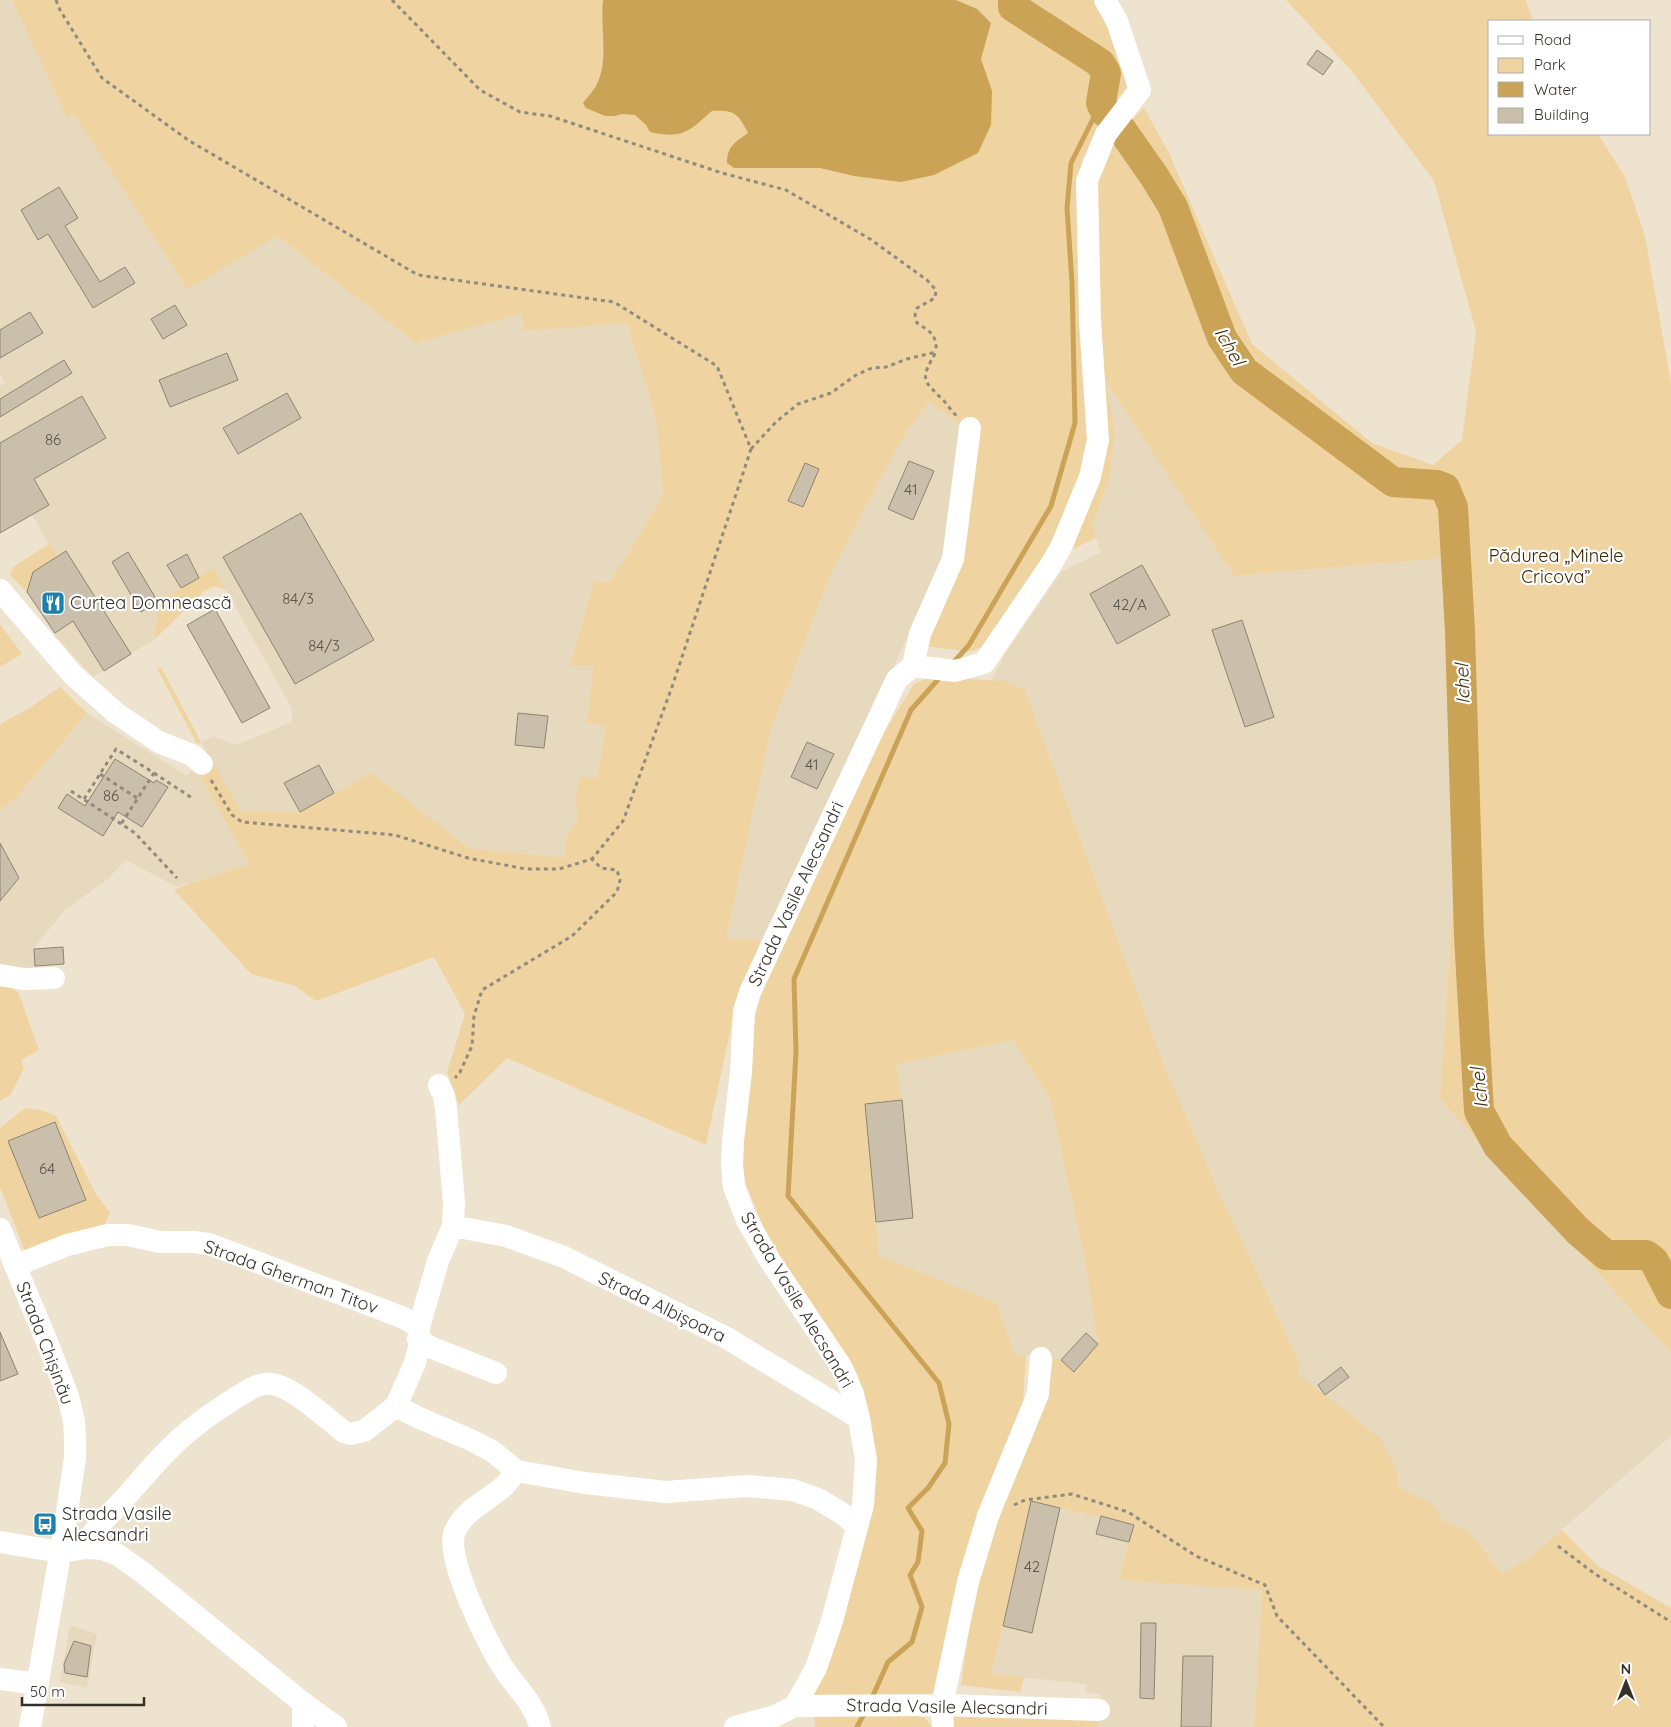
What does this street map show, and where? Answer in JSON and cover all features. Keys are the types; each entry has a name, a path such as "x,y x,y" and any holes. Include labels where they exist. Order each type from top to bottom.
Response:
{"street":[{"name":"Strada Vasile Alecsandri","path":"796,1706 816,1668 832,1620 863,1505 866,1460 853,1394 842,1368 769,1259 747,1220 734,1187 733,1141 741,1072 746,1000 897,679 934,669 984,663 1052,563 1062,545 1090,477 1098,440 1090,321 1087,181 1106,134 1140,90 1117,21 1105,0"},
{"path":"934,669 920,634 953,559 970,428"},
{"path":"0,590 73,674 116,713 159,742 192,755 202,764"},
{"path":"0,975 24,979 54,978"},
{"path":"86,1548 91,1536 101,1523 190,1430 222,1407 260,1384 282,1386 304,1400 344,1432 351,1434 364,1431 396,1406 415,1364 419,1346 419,1333 438,1261 453,1226 454,1202 446,1108 440,1088"},
{"name":"Strada Albișoara","path":"453,1226 506,1236 564,1257 725,1337 859,1418"},
{"name":"Strada Chișinău","path":"0,1229 68,1396 74,1421 75,1458 61,1552 30,1727"},
{"name":"Strada Gherman Titov","path":"16,1268 27,1261 67,1245 108,1235 128,1235 160,1242 209,1244 404,1318 430,1347 496,1373"},
{"path":"943,1727 942,1705 968,1582 988,1516 1038,1394 1041,1358"},
{"path":"396,1406 478,1444 506,1461 517,1471 586,1483 666,1492 747,1486 793,1490 818,1499 843,1514 857,1526"},
{"path":"517,1471 504,1486 474,1508 461,1522 453,1539 453,1555 464,1589 500,1664 530,1703 540,1727"},
{"path":"0,1542 61,1552 86,1548 103,1549 118,1555 142,1572 303,1703 336,1727"},
{"path":"0,1679 38,1684"},
{"path":"303,1703 303,1727"},
{"name":"Strada Vasile Alecsandri","path":"741,1727 775,1716 796,1706 858,1704 942,1705 1094,1716"}],"path":[{"path":"56,0 60,10 102,78 188,140 418,275 614,302 717,366 751,448"},
{"path":"392,0 480,90 520,112 550,116 722,173 786,190 870,239 927,280 936,290 935,298 917,308 915,315 917,323 930,331 936,341 936,352 926,370 926,381 932,390 970,428"},
{"path":"202,764 232,815 242,822 395,835 468,858 526,870 559,869 592,859 623,822 673,684 751,448 776,422 798,404 831,393 856,375 872,368 886,367 906,359 936,352"},
{"path":"84,799 116,749 192,798"},
{"path":"121,824 154,773"},
{"path":"100,774 138,798"},
{"path":"71,791 136,834 177,878"},
{"path":"440,1088 460,1072 472,1046 474,1016 482,990 572,936 617,892 620,880 616,870 600,868 592,859"},
{"path":"988,1516 1025,1500 1072,1494 1128,1512 1196,1556 1265,1585 1277,1616 1384,1727"},
{"path":"1558,1546 1595,1574 1671,1622"}],"shaded area":[{"path":"0,0 12,0 67,118 74,114 277,236 416,343 522,314 524,331 627,323 656,419 663,494 631,550 609,582 594,581 570,665 593,666 587,723 606,725 597,779 580,777 575,799 578,818 566,838 564,858 469,848 372,773 300,812 240,812 201,742 213,736 236,745 292,722 292,709 214,568 158,602 155,639 93,677 54,634 27,592 57,557 32,515 0,533 0,386 5,383 0,374"},
{"path":"1105,379 1234,576 1441,557 1454,885 1440,1099 1671,1353 1671,1436 1524,1562 1501,1573 1468,1530 1444,1522 1431,1503 1398,1487 1397,1471 1299,1375 1300,1363 1221,1197 1163,1062 1025,690 992,680 1005,654 1061,572 1101,552 1092,527 1109,480 1115,434"},
{"path":"929,401 962,426 946,554 812,842 761,940 726,938 771,729 831,573 900,442"},
{"path":"87,713 187,776 195,766 249,864 177,887 126,860 108,879 64,911 34,948 36,977 0,969 0,810 15,799"},
{"path":"1013,1040 1050,1099 1084,1255 1098,1344 1074,1372 1061,1360 1015,1354 996,1302 879,1256 865,1104 902,1100 895,1064"},
{"path":"1031,1501 1134,1525 1119,1580 1262,1589 1254,1727 1097,1727 1101,1694 1086,1693 1087,1684 990,1674"},
{"path":"70,1625 97,1634 87,1688 60,1682"}],"green space":[{"path":"12,0 1098,0 1130,83 1100,122 1082,161 1078,204 1088,462 1066,521 990,642 971,652 925,646 960,563 962,426 929,401 900,442 831,573 771,729 726,938 761,940 736,1003 706,1145 507,1058 459,1105 447,1072 465,1014 434,957 316,1001 295,986 251,974 174,890 249,864 195,766 210,757 241,812 300,812 372,773 469,848 564,858 566,838 578,818 575,799 580,777 597,778 606,726 587,723 593,666 570,666 594,581 609,582 631,550 663,494 656,419 627,323 524,331 522,314 416,343 277,236 188,289 74,114 67,118"},
{"name":"Pădurea „Minele Cricova”","path":"1286,0 1526,0 1533,20 1488,20 1488,135 1599,135 1625,177 1645,236 1671,383 1671,1353 1440,1099 1454,885 1441,558 1234,576 1106,381 1115,434 1109,480 1092,526 1096,538 1066,552 1101,474 1096,185 1110,141 1144,108 1168,151 1252,344 1372,443 1433,465 1462,440 1476,331 1434,181 1351,70"},
{"path":"49,544 57,557 27,592 10,575 13,567"},
{"path":"214,568 226,590 215,586 204,591 155,639 158,602"},
{"path":"0,624 22,654 0,667"},
{"path":"161,667 201,742 197,744 157,669"},
{"path":"929,677 1007,681 1025,690 1163,1062 1221,1197 1300,1363 1299,1375 1380,1438 1397,1471 1398,1487 1431,1503 1444,1522 1468,1530 1501,1573 1524,1562 1562,1530 1597,1565 1671,1608 1671,1727 1254,1727 1262,1590 1119,1580 1133,1525 1032,1501 991,1674 1024,1677 1020,1692 961,1685 971,1615 991,1535 1047,1398 1053,1359 1061,1360 1074,1371 1098,1344 1084,1255 1050,1099 1013,1040 896,1064 902,1100 865,1104 879,1256 996,1302 1015,1354 1026,1356 1023,1403 939,1698 812,1699 871,1443 858,1375 811,1309 768,1239 746,1184 741,1154 755,1017 768,969 871,754 914,684"},
{"path":"60,687 87,713 15,799 0,810 0,724 28,709"},
{"path":"0,980 6,982 19,994 39,1050 21,1060 24,1069 10,1095 0,1101"},
{"path":"25,1108 44,1111 56,1116 97,1196 110,1212 105,1224 34,1250 24,1249 0,1187 0,1128"},
{"path":"913,1713 925,1718 932,1727 815,1727 814,1714"},
{"path":"957,1713 1098,1718 1097,1727 947,1727 947,1719"}],"water":[{"path":"603,0 956,0 977,9 991,23 981,59 992,91 991,125 978,153 934,175 901,182 854,176 820,168 734,168 727,163 728,153 736,142 748,133 738,117 730,112 712,111 691,129 670,135 650,132 646,125 635,115 605,116 586,108 583,103 596,87 603,65"}],"building":[{"path":"1317,50 1333,61 1323,75 1307,64"},
{"path":"59,187 78,218 65,226 100,282 125,267 135,283 93,308 48,234 38,240 21,210"},
{"path":"175,305 187,325 163,339 151,319"},
{"path":"30,312 43,333 0,358 0,330"},
{"path":"227,353 238,380 170,407 159,380"},
{"path":"64,360 72,373 0,417 0,399"},
{"path":"287,393 301,418 238,454 223,428"},
{"path":"82,396 106,438 34,479 49,505 0,533 0,443"},
{"path":"909,461 934,471 913,520 888,509"},
{"path":"805,463 819,469 803,507 788,501"},
{"path":"301,513 374,640 295,684 223,557"},
{"path":"66,551 131,654 104,671 73,621 55,633 27,592 33,572"},
{"path":"128,552 158,602 141,612 112,562"},
{"path":"187,554 199,578 181,588 167,565"},
{"path":"1142,565 1170,615 1117,644 1090,594"},
{"path":"215,609 270,708 242,723 187,625"},
{"path":"1242,620 1274,717 1245,727 1212,630"},
{"path":"518,713 548,716 544,748 515,745"},
{"path":"807,742 834,754 817,789 791,777"},
{"path":"115,759 154,783 156,780 168,787 142,827 118,812 103,836 58,808 67,794 85,806"},
{"path":"319,765 334,793 300,812 284,783"},
{"path":"0,843 19,878 0,901"},
{"path":"63,947 64,964 35,966 34,949"},
{"path":"902,1100 913,1218 876,1222 865,1104"},
{"path":"55,1122 86,1200 39,1218 8,1141"},
{"path":"0,1332 18,1374 0,1381"},
{"path":"1086,1333 1098,1344 1074,1372 1061,1360"},
{"path":"1341,1367 1349,1377 1325,1395 1318,1385"},
{"path":"1031,1501 1060,1508 1032,1633 1003,1626"},
{"path":"1101,1516 1134,1525 1129,1542 1096,1534"},
{"path":"1141,1623 1156,1623 1154,1699 1140,1698"},
{"path":"74,1641 91,1646 87,1677 65,1673 64,1664"},
{"path":"1183,1656 1213,1656 1211,1727 1181,1727"}],"waterway":[{"name":"Ichel","path":"1013,0 1013,7 1100,63 1106,73 1101,103 1106,113"},
{"path":"953,663 969,645 1051,506 1075,423 1072,283 1067,208 1071,163 1101,103"},
{"name":"Ichel","path":"1122,130 1173,207 1222,338 1244,371 1393,482 1437,485 1445,488 1453,507 1460,631 1469,936 1479,1111 1498,1146 1578,1231 1606,1255 1646,1255 1654,1261 1671,1294"},
{"path":"871,1700 888,1662 912,1642 922,1607 910,1575 918,1562 922,1531 908,1508 928,1488 945,1463 949,1424 939,1383 788,1196 796,1052 794,979 911,710 942,675"},
{"path":"857,1727 865,1712"}],"place":[{"name":"Curtea Domnească","path":"53,603"},
{"name":"Strada Vasile Alecsandri","path":"45,1524"}]}
